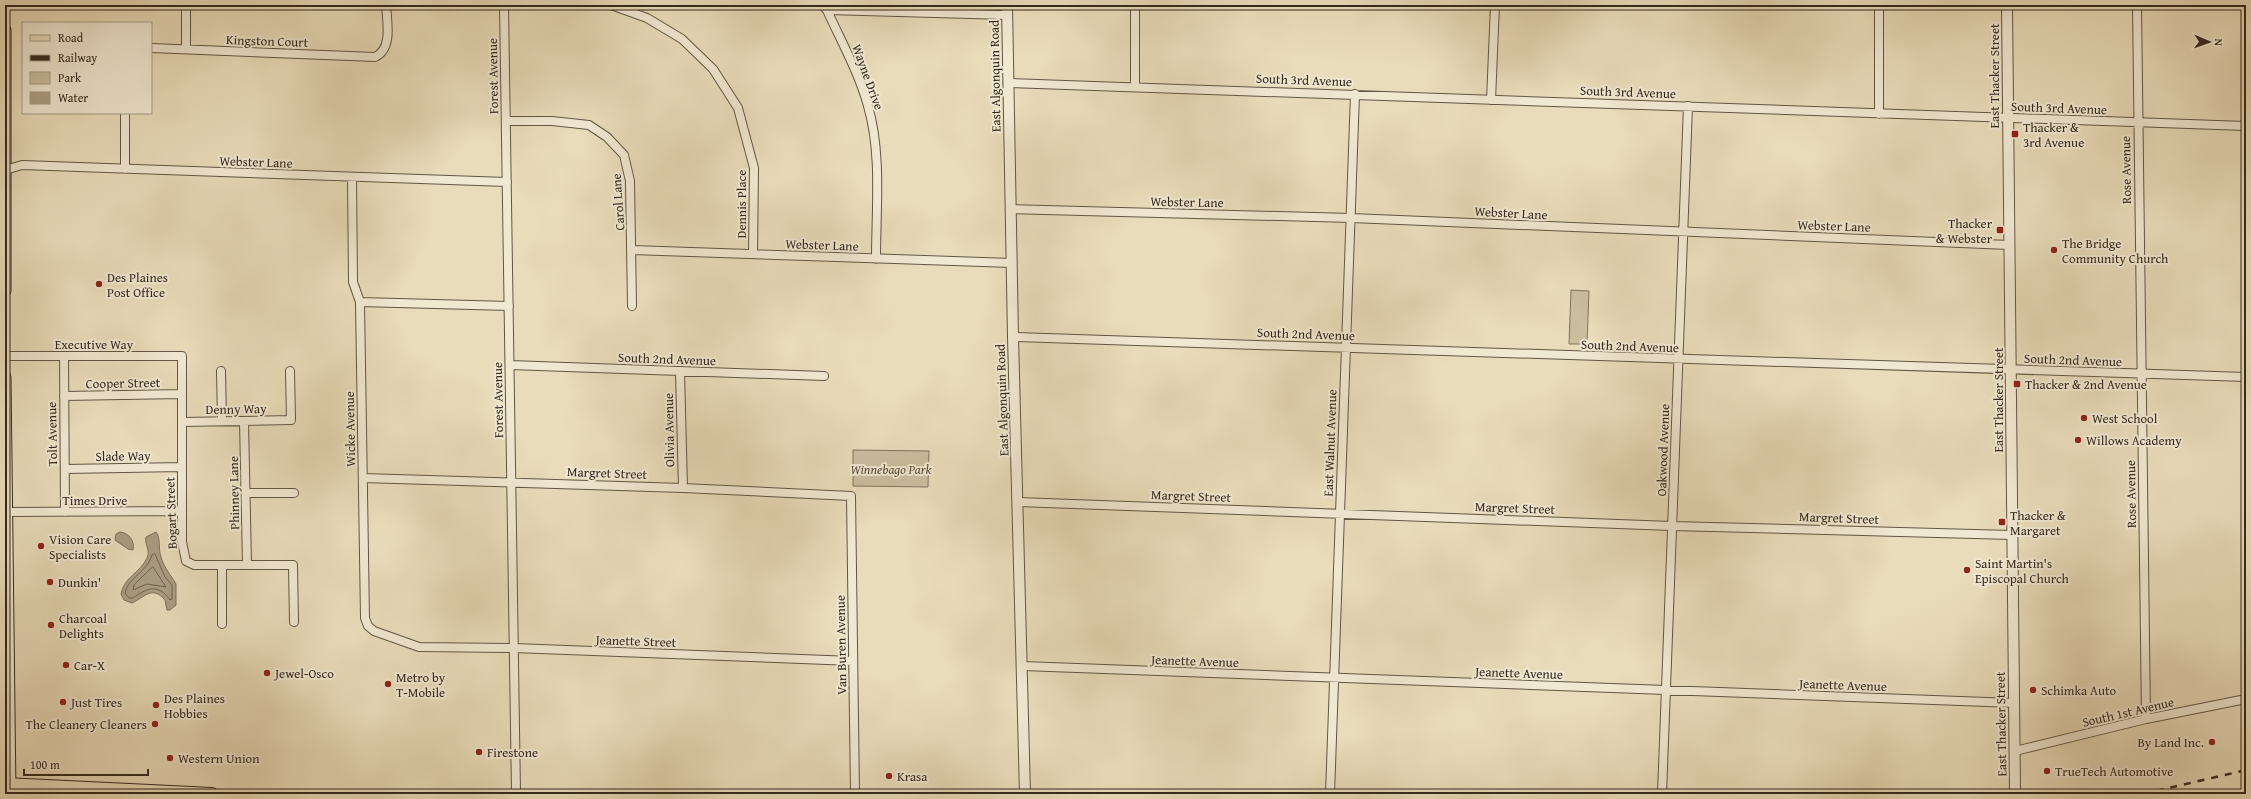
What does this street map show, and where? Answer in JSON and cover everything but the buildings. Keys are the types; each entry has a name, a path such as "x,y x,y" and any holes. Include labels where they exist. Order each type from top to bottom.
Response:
{"main road":[{"path":"5,30 5,291"},
{"path":"5,377 8,512 8,788 212,794"}],"street":[{"path":"186,5 186,50"},
{"name":"Kingston Court","path":"152,48 375,57 382,54 387,46 386,5"},
{"name":"Forest Avenue","path":"504,5 516,794"},
{"name":"Dennis Place","path":"611,5 647,18 682,39 713,69 738,108 754,168 754,254"},
{"path":"1135,5 1136,86"},
{"path":"1491,100 1495,5"},
{"path":"1879,5 1879,114"},
{"name":"East Thacker Street","path":"2007,5 2007,118 2012,370 2015,794"},
{"name":"Rose Avenue","path":"2137,5 2146,720"},
{"path":"825,8 1007,10"},
{"name":"Wayne Drive","path":"825,8 868,106 876,155 876,258"},
{"name":"East Algonquin Road","path":"1007,10 1013,337 1023,666 1025,794"},
{"name":"South 3rd Avenue","path":"1009,83 1136,86 1879,114 2246,126"},
{"name":"East Walnut Avenue","path":"1330,794 1355,94"},
{"name":"Oakwood Avenue","path":"1662,794 1667,690 1677,360 1688,106"},
{"path":"125,114 125,169"},
{"name":"Carol Lane","path":"506,121 552,121 589,125 615,144 624,155 628,170 632,250 632,306"},
{"name":"Webster Lane","path":"5,170 22,165 507,182"},
{"name":"Wicke Avenue","path":"352,177 353,282 360,302 365,618 368,626 374,631 418,647"},
{"name":"Webster Lane","path":"1011,209 1351,218 2009,245"},
{"name":"Webster Lane","path":"632,250 1012,263"},
{"path":"360,302 509,306"},
{"name":"South 2nd Avenue","path":"1013,337 1677,360 2246,377"},
{"name":"Executive Way","path":"5,356 182,356"},
{"name":"Tolt Avenue","path":"64,356 65,512"},
{"name":"Bogart Street","path":"182,356 182,542 186,560 194,565 293,565 294,622"},
{"name":"South 2nd Avenue","path":"510,365 824,376"},
{"path":"221,371 222,421"},
{"name":"Denny Way","path":"182,422 291,420 290,371"},
{"name":"Olivia Avenue","path":"680,372 683,488"},
{"name":"Cooper Street","path":"64,396 182,394"},
{"name":"Phinney Lane","path":"244,421 247,565"},
{"name":"Slade Way","path":"65,469 182,467"},
{"name":"Margret Street","path":"363,478 683,488 851,496"},
{"path":"246,493 294,493"},
{"name":"Van Buren Avenue","path":"851,496 855,794"},
{"name":"Margret Street","path":"1018,502 1672,526 2012,535"},
{"name":"Times Drive","path":"8,512 182,511"},
{"path":"222,565 222,624"},
{"name":"Jeanette Street","path":"418,647 514,648 853,661"},
{"name":"Jeanette Avenue","path":"1023,666 2014,703"},
{"name":"South 1st Avenue","path":"2015,751 2146,720 2246,700"}],"green space":[{"path":"1571,290 1589,291 1587,344 1569,344"},
{"name":"Winnebago Park","path":"853,450 929,451 928,487 853,486"}],"water":[{"path":"120,532 131,538 133,550 128,549 115,540 116,534"},
{"path":"156,532 158,534 162,561 176,584 176,605 170,610 167,610 165,600 156,593 148,594 132,603 124,600 121,594 125,583 140,568 147,558 148,552 146,537"}],"railway":[{"path":"2143,794 2246,770"}],"place":[{"name":"Thacker & 3rd Avenue","path":"2015,134"},
{"name":"Thacker & Webster","path":"2000,230"},
{"name":"The Bridge Community Church","path":"2054,250"},
{"name":"Des Plaines Post Office","path":"99,284"},
{"name":"Thacker & 2nd Avenue","path":"2017,384"},
{"name":"West School","path":"2084,418"},
{"name":"Willows Academy","path":"2078,440"},
{"name":"Thacker & Margaret","path":"2002,522"},
{"name":"Vision Care Specialists","path":"41,546"},
{"name":"Saint Martin's Episcopal Church","path":"1967,570"},
{"name":"Dunkin'","path":"50,582"},
{"name":"Charcoal Delights","path":"51,625"},
{"name":"Car-X","path":"66,665"},
{"name":"Jewel-Osco","path":"267,673"},
{"name":"Metro by T-Mobile","path":"388,684"},
{"name":"Schimka Auto","path":"2033,690"},
{"name":"Just Tires","path":"63,702"},
{"name":"Des Plaines Hobbies","path":"156,705"},
{"name":"The Cleanery Cleaners","path":"155,724"},
{"name":"By Land Inc.","path":"2212,742"},
{"name":"Firestone","path":"479,752"},
{"name":"Western Union","path":"170,758"},
{"name":"TrueTech Automotive","path":"2047,771"},
{"name":"Krasa","path":"889,776"}]}
